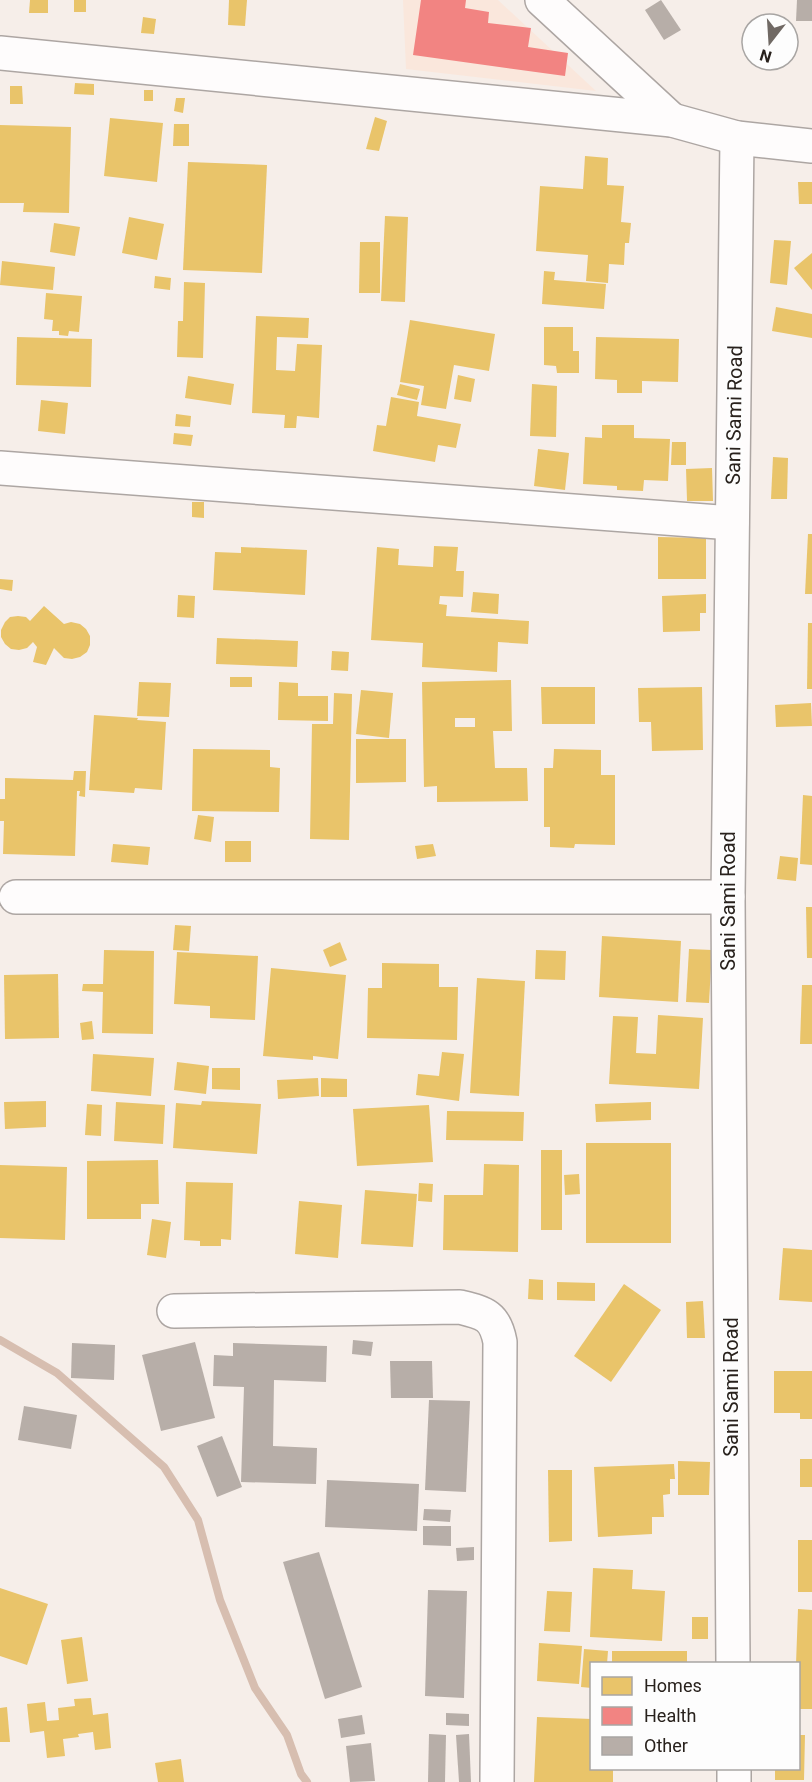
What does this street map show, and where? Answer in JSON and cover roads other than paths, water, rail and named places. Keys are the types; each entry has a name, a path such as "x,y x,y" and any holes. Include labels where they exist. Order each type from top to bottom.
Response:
{"street":[{"path":"542,0 672,120"},
{"path":"0,53 672,120 738,138 812,146"},
{"name":"Sani Sami Road","path":"733,1662 728,897 738,138"},
{"path":"0,468 732,523"},
{"path":"16,897 728,897"},
{"path":"174,1311 460,1307 482,1313 495,1323 500,1342 497,1782"}],"waterway":[{"path":"0,1340 57,1373 164,1467 198,1520 220,1600 255,1688 287,1735 301,1774 307,1782"}]}
